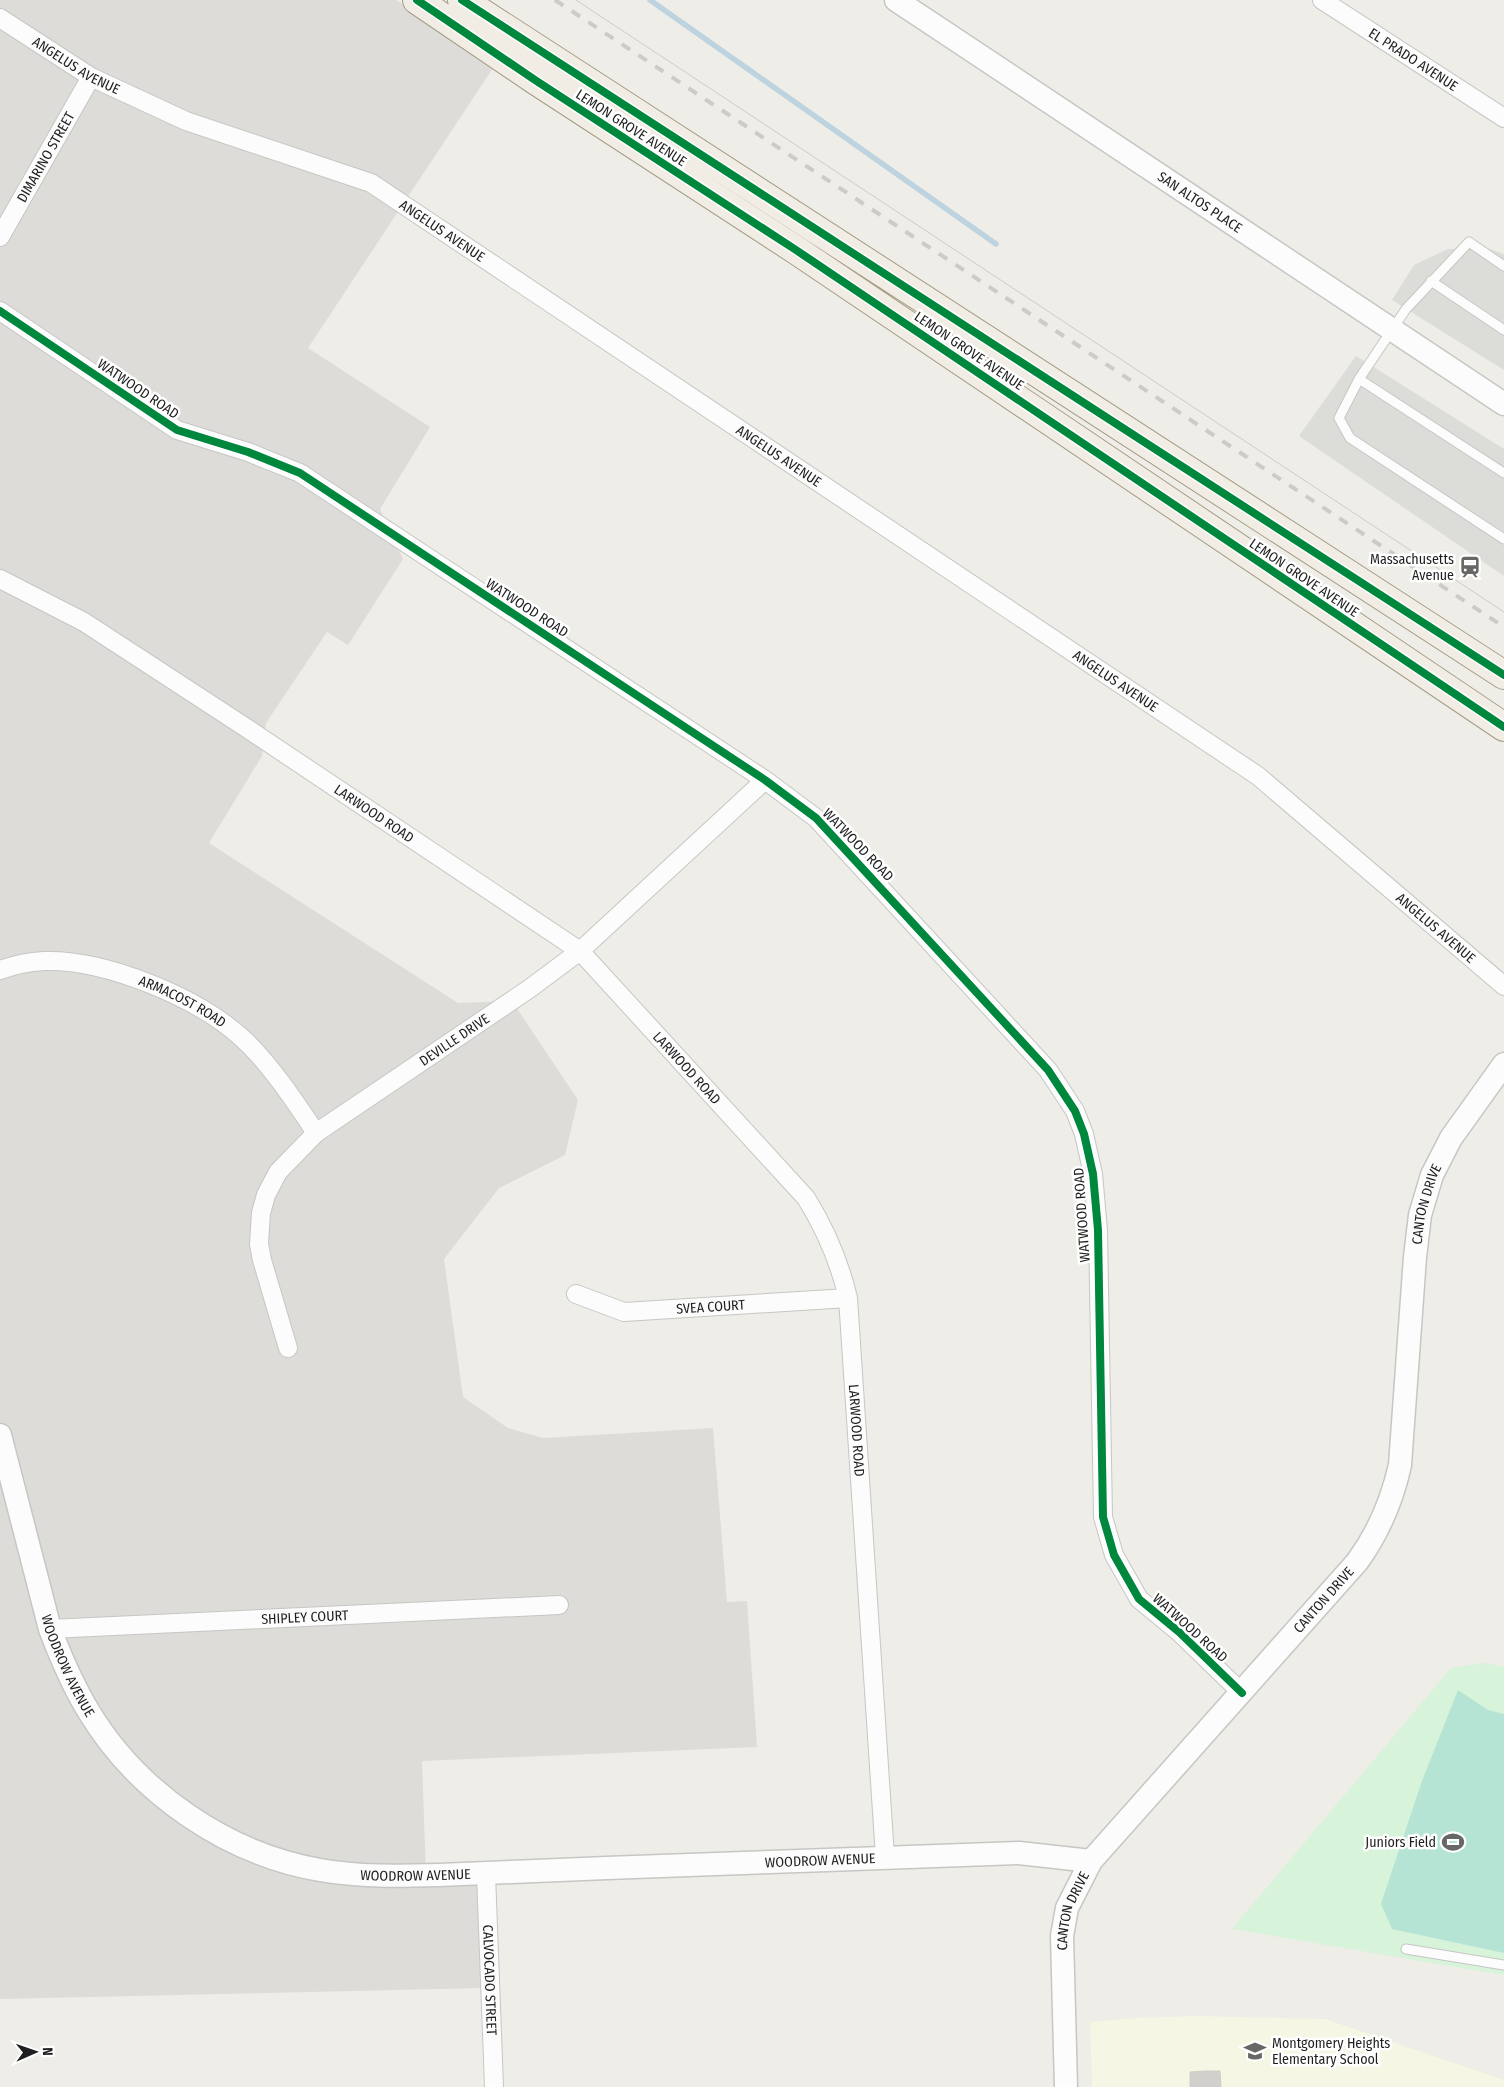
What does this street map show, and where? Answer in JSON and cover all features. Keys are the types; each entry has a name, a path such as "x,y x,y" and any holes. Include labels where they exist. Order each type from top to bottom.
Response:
{"main road":[{"name":"LEMON GROVE AVENUE","path":"417,0 543,86 796,250 1504,728"},
{"name":"LEMON GROVE AVENUE","path":"462,0 1504,675"}],"street":[{"name":"SAN ALTOS PLACE","path":"896,0 1504,404"},
{"name":"EL PRADO AVENUE","path":"1322,0 1504,118"},
{"name":"ANGELUS AVENUE","path":"0,18 91,77 186,120 371,182 461,245 1258,776 1504,986"},
{"name":"DIMARINO STREET","path":"0,236 91,77"},
{"name":"WATWOOD ROAD","path":"0,312 177,430 248,452 300,473 765,780 816,818 1048,1070 1075,1111 1084,1134 1093,1174 1098,1230 1104,1516 1114,1555 1139,1599 1179,1632 1242,1694"},
{"name":"LARWOOD ROAD","path":"0,579 84,622 580,951 806,1198 825,1229 842,1274 848,1298 885,1857"},
{"name":"DEVILLE DRIVE","path":"288,1348 259,1244 261,1213 266,1196 278,1172 316,1133 529,989 580,951 765,780"},
{"name":"ARMACOST ROAD","path":"0,970 29,962 45,961 96,967 163,988 195,1004 242,1037 297,1104 316,1133"},
{"name":"CANTON DRIVE","path":"1066,2087 1062,1936 1067,1908 1091,1861 1242,1694 1357,1562 1376,1534 1387,1510 1400,1465 1415,1257 1420,1215 1432,1175 1444,1150 1504,1064"},
{"name":"SVEA COURT","path":"576,1294 624,1312 848,1298"},
{"name":"WOODROW AVENUE","path":"0,1434 50,1629 74,1687 108,1741 152,1787 203,1825 260,1853 320,1870 374,1876 486,1874 1019,1853 1091,1861"},
{"name":"SHIPLEY COURT","path":"50,1629 559,1605"},
{"name":"CALVOCADO STREET","path":"486,1874 494,2087"}],"lane":[{"path":"1504,266 1469,242 1406,309 1358,379 1338,418 1350,438 1504,539"},
{"path":"1431,281 1504,330"},
{"path":"1358,379 1504,473"},
{"path":"1406,1949 1504,1965"}],"shaded area":[{"path":"0,0 396,0 495,65 308,348 430,427 380,509 403,559 348,645 327,632 266,723 262,756 209,843 458,1003 512,1001 578,1100 565,1155 499,1188 444,1259 463,1397 508,1428 543,1438 713,1428 727,1602 747,1601 757,1747 422,1761 426,1875 481,1874 483,1988 0,1999"},
{"path":"1448,249 1490,249 1504,254 1504,370 1392,300 1414,265"},
{"path":"1356,356 1504,449 1504,576 1299,436"},
{"name":"Montgomery Heights Elementary School","path":"1195,2016 1325,2019 1504,2080 1504,2087 1092,2087 1090,2022"}],"green space":[{"path":"1486,1663 1504,1667 1504,1975 1232,1929 1451,1668"},
{"name":"Juniors Field","path":"1458,1690 1488,1710 1504,1714 1504,1953 1392,1929 1381,1904 1422,1781"}],"building":[{"path":"1220,2071 1221,2087 1190,2087 1190,2072"}],"waterway":[{"path":"650,0 996,244"}],"tram line":[{"path":"576,0 1504,612"}],"railway":[{"path":"555,0 1504,627"}],"cycle path":[{"path":"417,0 535,80 796,250 1504,727"},
{"path":"462,0 1504,675"},
{"path":"0,311 177,430 248,452 300,473 765,780 816,818 1048,1070 1075,1111 1084,1134 1093,1174 1098,1230 1103,1517 1114,1555 1139,1599 1179,1632 1242,1693"}],"place":[{"name":"Massachusetts Avenue","path":"1470,567"},
{"name":"Juniors Field","path":"1453,1842"},
{"name":"Montgomery Heights Elementary School","path":"1255,2051"}]}
